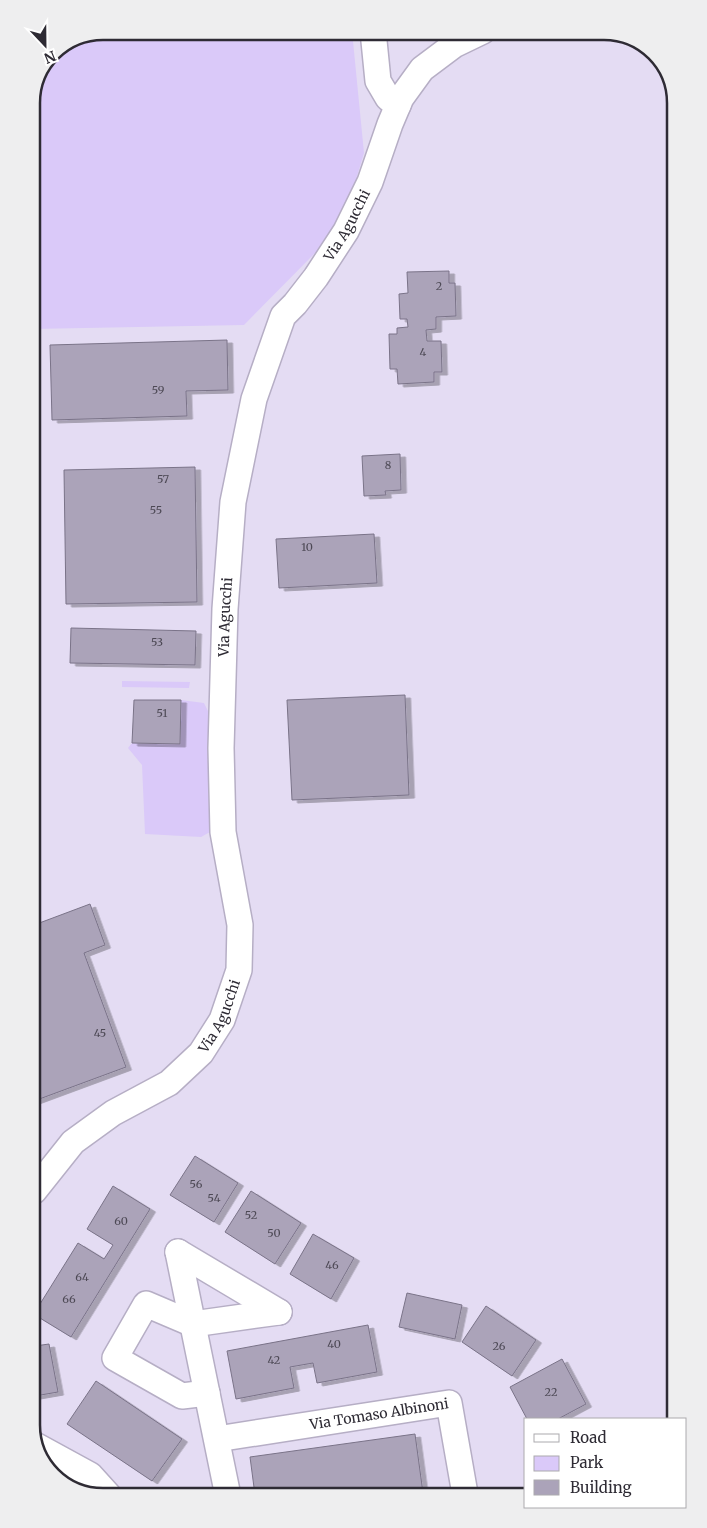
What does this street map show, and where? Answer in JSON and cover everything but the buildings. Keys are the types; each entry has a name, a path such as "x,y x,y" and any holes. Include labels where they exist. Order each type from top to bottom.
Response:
{"street":[{"path":"374,40 378,82 388,98 398,105"},
{"name":"Via Agucchi","path":"40,1183 73,1142 113,1113 169,1083 200,1052 222,1020 239,970 240,925 223,832 221,748 225,609 234,502 254,399 283,316 316,277 346,232 370,182 398,105 422,70 454,45 464,40"},
{"path":"208,1393 182,1396 115,1358 146,1304 193,1324 208,1393 226,1488"},
{"name":"Via Tomaso Albinoni","path":"216,1439 449,1403 465,1488"},
{"path":"45,1450 90,1475 102,1488"}],"green space":[{"path":"353,40 364,153 349,203 322,246 244,325 40,329 40,99 42,86 50,70 70,70 70,50 90,41"},
{"path":"122,681 190,682 189,688 122,687"},
{"path":"181,700 204,703 208,711 210,832 201,837 145,834 142,765 128,748 132,743 180,744"}]}
